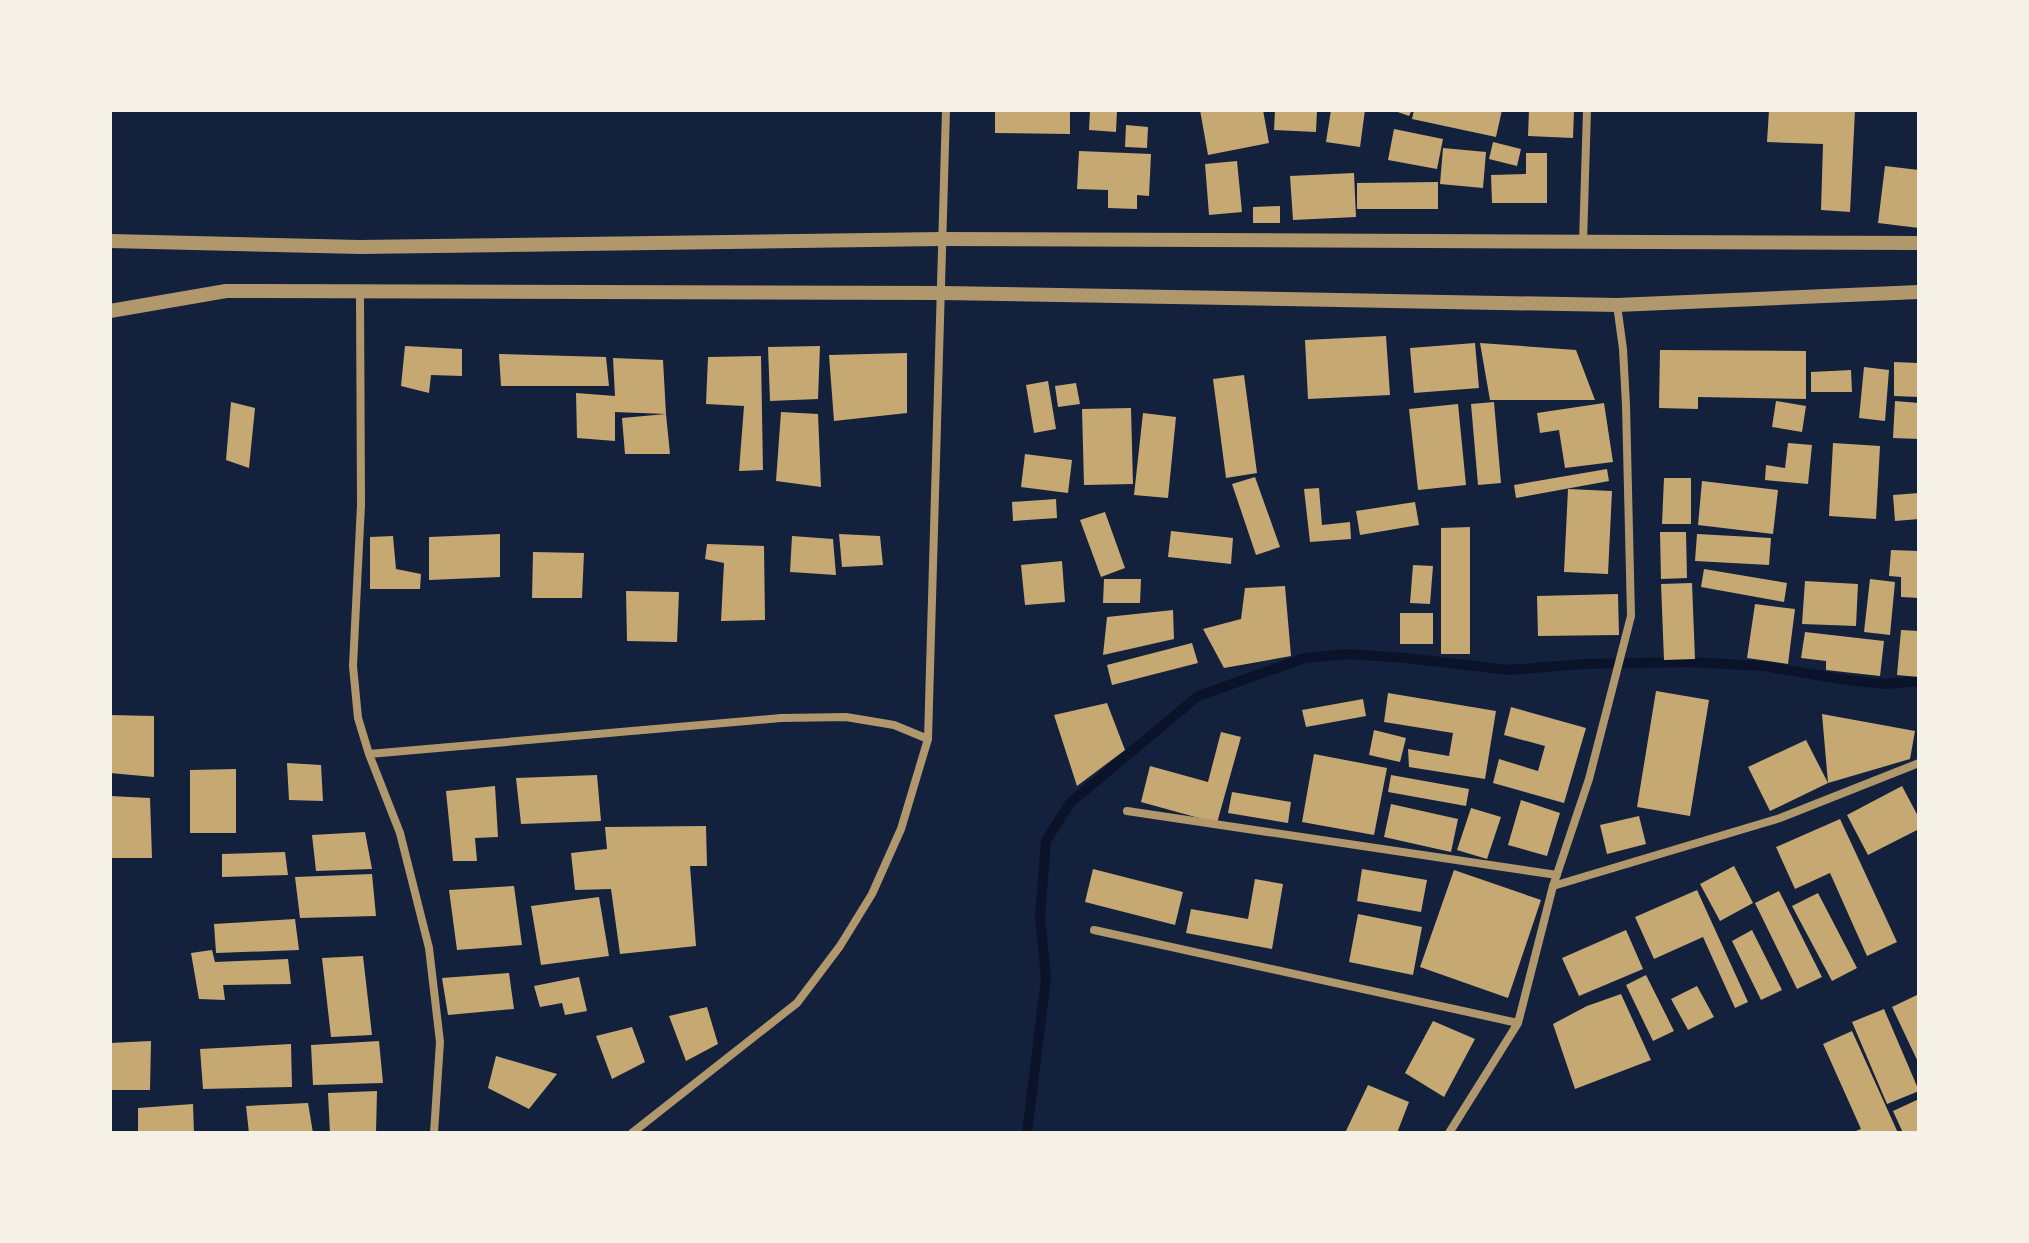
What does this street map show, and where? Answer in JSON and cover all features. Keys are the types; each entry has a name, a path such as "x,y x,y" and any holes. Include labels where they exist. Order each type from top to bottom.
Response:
{"street":[{"path":"632,1133 797,1003 840,946 872,894 901,829 928,739 946,110"},
{"path":"1583,242 1587,110"},
{"path":"110,241 360,247 941,239 1919,243"},
{"path":"110,311 226,291 943,293 1617,305 1919,292"},
{"path":"360,293 361,505 353,666 358,718 400,833 429,948 440,1042 434,1133"},
{"path":"1449,1133 1518,1023 1553,886 1589,779 1631,616 1626,405 1617,305"},
{"path":"369,754 781,718 846,717 894,725 928,739"},
{"path":"1553,886 1780,818 1919,763"},
{"path":"1127,811 1557,875"},
{"path":"1094,930 1518,1023"}],"building":[{"path":"995,110 1070,110 1070,134 995,133"},
{"path":"1090,110 1117,110 1116,132 1089,130"},
{"path":"1200,110 1263,110 1269,143 1208,155"},
{"path":"1275,110 1317,110 1316,132 1274,130"},
{"path":"1331,110 1365,110 1360,147 1326,142"},
{"path":"1392,110 1412,110 1409,116"},
{"path":"1414,110 1502,110 1496,137 1412,119"},
{"path":"1529,110 1574,110 1573,138 1528,136"},
{"path":"1769,110 1855,110 1850,212 1821,210 1823,144 1767,142"},
{"path":"1126,125 1148,127 1147,148 1125,147"},
{"path":"1394,129 1443,139 1437,169 1388,160"},
{"path":"1493,142 1521,149 1517,166 1489,159"},
{"path":"1443,148 1486,152 1483,188 1440,184"},
{"path":"1079,151 1151,154 1149,196 1137,195 1137,209 1108,208 1108,190 1077,189"},
{"path":"1526,153 1547,153 1547,203 1492,203 1491,175 1526,174"},
{"path":"1237,161 1242,212 1209,215 1205,164"},
{"path":"1885,166 1919,170 1919,228 1878,223"},
{"path":"1354,173 1356,217 1293,220 1290,176"},
{"path":"1438,182 1438,209 1357,209 1357,183"},
{"path":"1280,206 1280,223 1253,223 1253,207"},
{"path":"1386,336 1390,395 1308,399 1305,340"},
{"path":"1475,343 1479,388 1414,393 1410,348"},
{"path":"1480,343 1576,350 1595,400 1490,400"},
{"path":"405,346 462,349 462,376 431,375 429,393 401,386"},
{"path":"820,346 818,399 770,401 768,347"},
{"path":"1660,350 1806,351 1806,399 1698,397 1698,409 1659,408"},
{"path":"907,353 907,413 834,421 829,355"},
{"path":"499,354 606,357 609,386 501,386"},
{"path":"761,356 763,470 739,471 744,406 706,404 708,357"},
{"path":"613,358 663,360 666,414 615,412 615,441 577,438 576,393 615,396"},
{"path":"1894,362 1919,363 1919,397 1894,396"},
{"path":"1864,367 1889,370 1885,421 1859,418"},
{"path":"1851,370 1852,392 1811,392 1811,372"},
{"path":"1244,375 1257,473 1226,478 1213,379"},
{"path":"1048,381 1056,429 1034,433 1026,385"},
{"path":"1076,383 1080,404 1058,407 1055,386"},
{"path":"1776,401 1806,406 1802,432 1772,427"},
{"path":"1895,401 1919,403 1919,439 1893,438"},
{"path":"231,402 255,408 249,468 226,460"},
{"path":"1494,402 1501,483 1478,485 1471,404"},
{"path":"1604,403 1613,462 1565,468 1559,430 1540,433 1537,413"},
{"path":"1458,404 1466,485 1418,490 1409,409"},
{"path":"1131,408 1133,484 1084,485 1082,409"},
{"path":"781,412 818,414 821,487 776,481"},
{"path":"1143,413 1176,417 1168,498 1134,495"},
{"path":"666,414 670,454 625,454 622,418"},
{"path":"1788,443 1812,445 1808,484 1765,480 1766,465 1785,468"},
{"path":"1833,443 1880,446 1876,519 1829,516"},
{"path":"1025,454 1072,460 1068,493 1021,487"},
{"path":"1607,469 1609,481 1516,498 1514,485"},
{"path":"1255,477 1280,547 1256,555 1232,484"},
{"path":"1664,478 1691,478 1691,524 1662,524"},
{"path":"1702,481 1778,490 1773,534 1698,525"},
{"path":"1319,488 1322,525 1350,522 1351,539 1310,542 1304,489"},
{"path":"1568,489 1612,491 1608,574 1564,572"},
{"path":"1919,493 1919,519 1895,521 1893,495"},
{"path":"1056,499 1057,518 1013,521 1012,502"},
{"path":"1415,502 1419,525 1360,535 1356,511"},
{"path":"1105,512 1125,568 1101,577 1080,520"},
{"path":"1470,527 1470,654 1441,654 1441,528"},
{"path":"1171,531 1233,538 1231,564 1168,557"},
{"path":"1660,532 1686,532 1687,578 1661,579"},
{"path":"500,534 500,577 429,580 429,537"},
{"path":"839,534 880,536 883,565 842,567"},
{"path":"1697,534 1771,538 1769,565 1695,561"},
{"path":"393,536 396,569 421,574 420,589 370,589 370,537"},
{"path":"792,536 833,539 836,575 790,572"},
{"path":"707,544 764,546 765,620 721,621 724,563 705,559"},
{"path":"1891,550 1919,551 1919,598 1901,597 1901,577 1889,576"},
{"path":"533,552 584,553 582,598 532,598"},
{"path":"1062,561 1065,602 1025,605 1021,565"},
{"path":"1413,565 1433,566 1430,604 1410,603"},
{"path":"1704,569 1787,583 1784,602 1701,587"},
{"path":"1104,579 1141,579 1140,603 1103,603"},
{"path":"1870,579 1895,582 1890,635 1864,632"},
{"path":"1805,581 1858,584 1856,626 1802,624"},
{"path":"1692,583 1695,659 1664,660 1661,584"},
{"path":"1285,586 1291,656 1224,668 1203,629 1241,619 1245,588"},
{"path":"626,591 679,592 677,642 627,641"},
{"path":"1618,594 1619,635 1538,636 1537,596"},
{"path":"1755,604 1795,609 1788,664 1747,658"},
{"path":"1173,610 1174,639 1103,655 1107,617"},
{"path":"1400,613 1433,613 1433,644 1400,644"},
{"path":"1901,630 1919,631 1919,677 1897,675"},
{"path":"1805,632 1884,641 1880,676 1826,670 1826,661 1801,658"},
{"path":"1192,643 1198,663 1112,685 1107,665"},
{"path":"1656,691 1709,700 1690,816 1637,807"},
{"path":"1388,693 1496,711 1485,779 1409,767 1408,749 1449,756 1453,733 1384,722"},
{"path":"1363,699 1366,716 1306,727 1302,710"},
{"path":"1107,703 1125,750 1077,786 1054,715"},
{"path":"1511,707 1586,728 1564,803 1493,783 1499,759 1538,771 1545,746 1504,735"},
{"path":"1822,714 1915,731 1910,759 1828,783"},
{"path":"110,715 154,716 154,777 110,773"},
{"path":"1374,730 1406,738 1400,762 1369,755"},
{"path":"1221,732 1241,737 1217,823 1141,802 1150,766 1208,782"},
{"path":"1806,740 1828,783 1770,811 1748,767"},
{"path":"1314,754 1387,768 1374,835 1302,822"},
{"path":"287,763 321,765 323,801 289,800"},
{"path":"236,769 236,833 190,833 190,770"},
{"path":"597,775 601,821 521,824 516,778"},
{"path":"1391,775 1469,789 1466,806 1388,792"},
{"path":"495,786 498,837 475,838 477,861 453,861 446,791"},
{"path":"1902,786 1919,818 1919,829 1868,855 1847,815"},
{"path":"1232,792 1291,802 1288,823 1228,813"},
{"path":"110,796 150,798 152,858 110,858"},
{"path":"1521,800 1560,813 1547,856 1508,845"},
{"path":"1391,804 1458,819 1451,852 1384,837"},
{"path":"1471,808 1501,817 1487,859 1457,850"},
{"path":"1639,816 1646,844 1607,854 1600,825"},
{"path":"1840,819 1897,942 1867,956 1830,873 1795,889 1776,847"},
{"path":"706,826 707,866 690,866 696,946 620,954 611,889 575,890 571,853 607,849 605,827"},
{"path":"365,832 372,869 316,871 312,835"},
{"path":"285,852 288,875 222,877 222,854"},
{"path":"1734,866 1753,903 1720,921 1700,884"},
{"path":"1093,869 1183,892 1175,925 1085,902"},
{"path":"1362,869 1427,880 1421,912 1357,901"},
{"path":"1454,870 1541,900 1508,998 1420,967"},
{"path":"372,874 376,916 300,918 295,877"},
{"path":"1255,879 1283,884 1272,949 1186,933 1191,909 1248,919"},
{"path":"514,886 522,945 457,950 449,890"},
{"path":"1697,890 1748,1002 1735,1008 1703,937 1654,959 1635,917"},
{"path":"1779,891 1822,977 1797,989 1755,903"},
{"path":"1818,893 1857,968 1832,981 1792,906"},
{"path":"599,897 609,956 541,965 531,906"},
{"path":"1358,914 1422,927 1413,975 1349,962"},
{"path":"295,919 299,950 216,953 214,924"},
{"path":"1626,930 1643,969 1579,996 1562,958"},
{"path":"1752,930 1782,990 1761,1000 1732,941"},
{"path":"212,950 215,962 288,959 291,984 223,985 225,1000 199,999 191,953"},
{"path":"363,956 372,1035 331,1037 322,958"},
{"path":"509,973 514,1009 448,1015 442,978"},
{"path":"1646,975 1674,1031 1653,1041 1626,985"},
{"path":"579,977 587,1011 565,1015 562,1003 540,1007 534,986"},
{"path":"1697,986 1714,1017 1688,1030 1671,999"},
{"path":"1621,994 1651,1060 1575,1089 1553,1024 1587,1006"},
{"path":"1919,994 1919,1064 1892,1007"},
{"path":"707,1007 718,1044 686,1061 669,1016"},
{"path":"1884,1009 1919,1091 1887,1104 1852,1022"},
{"path":"1433,1021 1475,1039 1444,1097 1405,1073"},
{"path":"632,1027 645,1062 612,1079 596,1036"},
{"path":"1852,1031 1898,1133 1851,1133 1861,1129 1823,1044"},
{"path":"151,1041 150,1090 110,1090 110,1043"},
{"path":"379,1041 383,1083 313,1085 311,1045"},
{"path":"291,1044 292,1087 203,1089 200,1049"},
{"path":"496,1056 557,1074 529,1109 488,1088"},
{"path":"1368,1085 1409,1102 1397,1133 1345,1133"},
{"path":"377,1091 376,1133 330,1133 328,1093"},
{"path":"1919,1099 1919,1133 1903,1133 1893,1111"},
{"path":"308,1103 313,1133 249,1133 246,1106"},
{"path":"193,1104 194,1133 138,1133 138,1108"}],"waterway":[{"path":"1027,1133 1046,978 1040,917 1046,841 1070,803 1198,696 1305,658 1348,654 1509,670 1583,664 1688,662 1764,666 1886,684 1919,681"}]}
